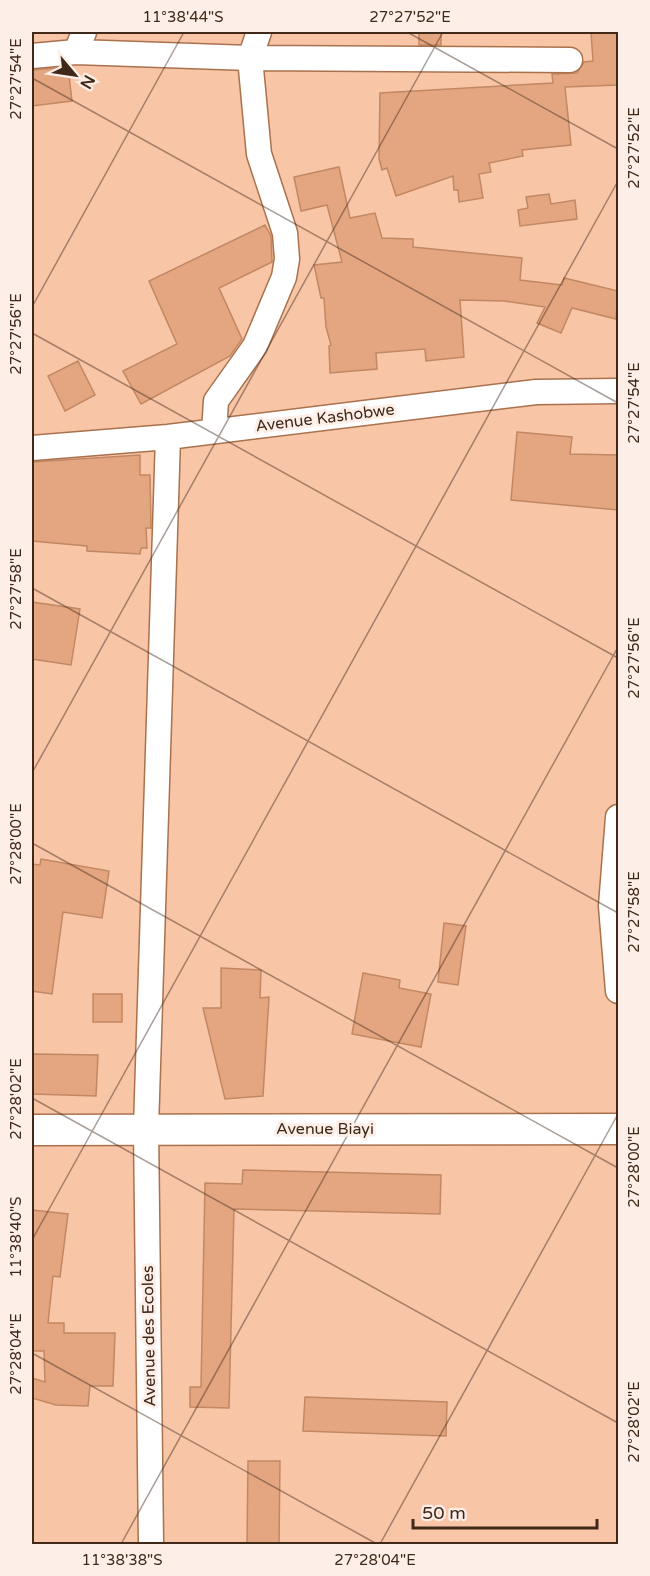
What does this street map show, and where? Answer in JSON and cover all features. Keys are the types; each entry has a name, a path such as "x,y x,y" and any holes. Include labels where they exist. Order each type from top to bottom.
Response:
{"street":[{"path":"214,431 216,400 255,346 284,277 288,260 285,233 259,154 250,58 259,32"},
{"path":"32,56 80,42 250,58 570,60"},
{"name":"Avenue Kashobwe","path":"32,448 168,437 536,392 618,391"},
{"name":"Avenue des Ecoles","path":"151,1545 146,1128 168,437"},
{"path":"618,817 610,906 618,992"},
{"name":"Avenue Biayi","path":"32,1130 146,1128 618,1129"}],"building":[{"path":"441,32 441,45 419,45 419,33"},
{"path":"591,32 618,32 618,85 565,87 571,145 522,150 523,156 489,163 491,172 479,174 483,198 459,202 458,190 454,190 453,176 396,196 387,168 382,170 379,159 380,93 553,83 552,74 577,73 584,62 593,61"},
{"path":"68,67 72,101 32,106 32,70"},
{"path":"339,167 350,218 375,213 382,238 413,239 413,247 522,258 520,280 562,285 564,278 618,291 616,319 572,308 561,333 537,323 545,307 504,301 460,300 464,357 426,361 425,349 376,353 377,369 330,373 329,346 331,345 326,327 324,298 321,298 314,265 342,262 327,205 301,211 294,177"},
{"path":"549,194 551,204 575,200 577,219 520,226 518,210 528,208 526,197"},
{"path":"265,225 271,236 272,262 219,288 242,339 230,356 141,404 123,371 177,344 149,281"},
{"path":"78,361 95,395 65,411 48,376"},
{"path":"517,432 572,437 570,454 618,455 618,510 511,500"},
{"path":"140,455 140,475 150,475 151,528 146,528 147,548 141,548 140,554 87,551 87,546 32,541 32,462"},
{"path":"32,602 80,609 71,665 32,659"},
{"path":"41,859 109,871 102,918 63,912 52,994 32,991 32,864 40,865"},
{"path":"444,923 466,926 458,985 438,982"},
{"path":"221,968 261,970 260,998 269,997 263,1096 225,1099 203,1008 221,1008"},
{"path":"363,973 400,980 399,988 431,994 421,1047 352,1034"},
{"path":"93,994 122,994 122,1022 93,1022"},
{"path":"33,1054 98,1055 96,1096 33,1094"},
{"path":"243,1170 441,1175 440,1214 234,1209 229,1408 190,1407 190,1387 201,1387 205,1183 242,1184"},
{"path":"32,1210 68,1214 60,1277 53,1276 48,1323 64,1323 64,1333 115,1333 113,1386 90,1386 88,1406 56,1405 32,1398 32,1378 45,1382 44,1351 32,1351"},
{"path":"305,1397 447,1402 446,1436 303,1431"},
{"path":"248,1461 280,1461 279,1545 247,1545"}]}
